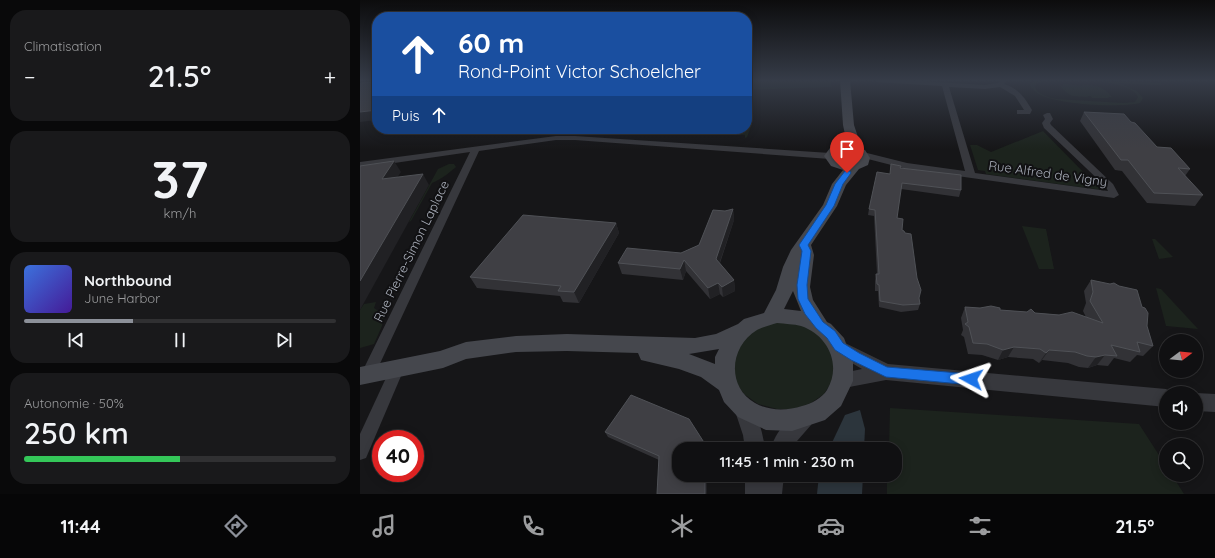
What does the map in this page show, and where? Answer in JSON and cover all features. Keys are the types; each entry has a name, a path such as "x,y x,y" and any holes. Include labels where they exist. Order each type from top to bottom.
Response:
{"main road":[{"path":"848,103 849,131 852,143 859,159"},
{"path":"839,184 835,156 849,131"},
{"path":"835,156 844,166 859,159"},
{"path":"835,156 859,159"},
{"path":"771,316 785,290 791,267 799,250 804,245 830,206 839,184 859,159"},
{"path":"804,245 806,251 802,272 803,299 819,325"},
{"path":"364,370 397,368 443,359 453,354 506,345 538,343 695,346 719,341 742,330 756,321 771,316 796,316 808,319 819,325 831,334 839,347 844,362 844,380 832,400 822,408 806,417 791,420 771,419 760,416 744,408 732,396 726,383 723,368 726,351 730,343 742,330"},
{"path":"589,344 667,357 685,362 710,370 726,383"},
{"path":"364,370 448,350 453,354"}],"street":[{"path":"949,103 971,175"},
{"path":"1020,112 1027,112 1028,110 1024,103"},
{"name":"Rue Alfred de Vigny","path":"859,159 1114,195 1110,186 1047,126 1046,123 1049,119 1047,115"},
{"path":"360,165 556,138 575,138 835,156"},
{"name":"Rue Pierre-Simon Laplace","path":"364,370 476,149"},
{"path":"839,347 855,357 886,372"},
{"path":"360,452 397,368"},
{"path":"844,380 886,372 1159,397"},
{"path":"1203,402 1215,403"},
{"path":"744,408 754,442"},
{"path":"783,442 806,417"},
{"path":"756,482 756,494"},
{"path":"771,494 772,482"}],"shaded area":[{"path":"1073,103 1140,103 1130,105"},
{"path":"1043,131 1095,184 1103,183 1107,189 1102,190 986,174 985,171 978,170 970,145 977,145 991,152"},
{"path":"730,134 748,134 745,138 745,135"},
{"path":"449,164 454,164 456,167 432,183 411,221 409,222 438,169"},
{"path":"1022,226 1046,229 1054,269 1039,269"},
{"path":"1152,239 1155,239 1173,257 1159,259"},
{"path":"1156,288 1161,289 1198,329 1166,326"},
{"path":"376,302 374,308 384,315 382,326 374,344 360,348 360,310 364,304"},
{"path":"769,321 801,322 827,340 836,367 832,381 824,394 811,403 794,409 777,409 758,404 744,394 735,381 734,350 742,337"},
{"path":"890,408 1139,424 1159,455 1159,482 1176,482 1184,494 887,494 887,482 902,482 902,442 889,442"},
{"path":"860,410 865,429 864,442 832,442 845,415"},
{"path":"818,482 863,482 862,494 817,494"}],"building":[{"path":"360,103 372,103 372,111 360,112"},
{"path":"1084,112 1124,114 1131,122 1135,123 1157,147 1171,148 1190,169 1178,168 1203,195 1154,193 1128,160 1121,160"},
{"path":"394,161 382,179 423,174 360,281 360,166"},
{"path":"891,164 901,166 900,168 961,175 961,190 902,183 897,218 903,219 902,230 905,233 911,234 917,278 921,290 919,298 920,304 903,305 880,301 879,285 877,284 876,274 879,274 875,210 869,209 877,172 890,174"},
{"path":"733,209 716,259 734,280 722,287 718,283 708,288 684,260 680,269 618,263 627,248 681,253 699,245 713,210 725,211"},
{"path":"523,215 616,223 574,292 558,291 561,286 470,277"},
{"path":"1091,280 1110,284 1114,283 1119,286 1137,290 1142,307 1145,308 1148,313 1147,326 1153,346 1137,342 1140,352 1111,345 1117,356 1105,355 1096,357 1075,352 1049,350 1046,353 1040,349 1014,347 1003,350 987,344 973,343 969,327 965,324 968,322 965,307 980,308 991,306 1000,308 1000,310 1027,312 1031,309 1035,313 1059,315 1072,312 1103,323 1090,301 1093,292"},
{"path":"631,395 689,419 704,442 672,442 672,482 705,482 705,494 657,494 659,456 605,432"}],"route":[{"path":"847,173 839,184 830,206 804,245 806,251 802,272 803,299 809,311 819,325 831,334 839,347 855,357 886,372 971,379"}]}
